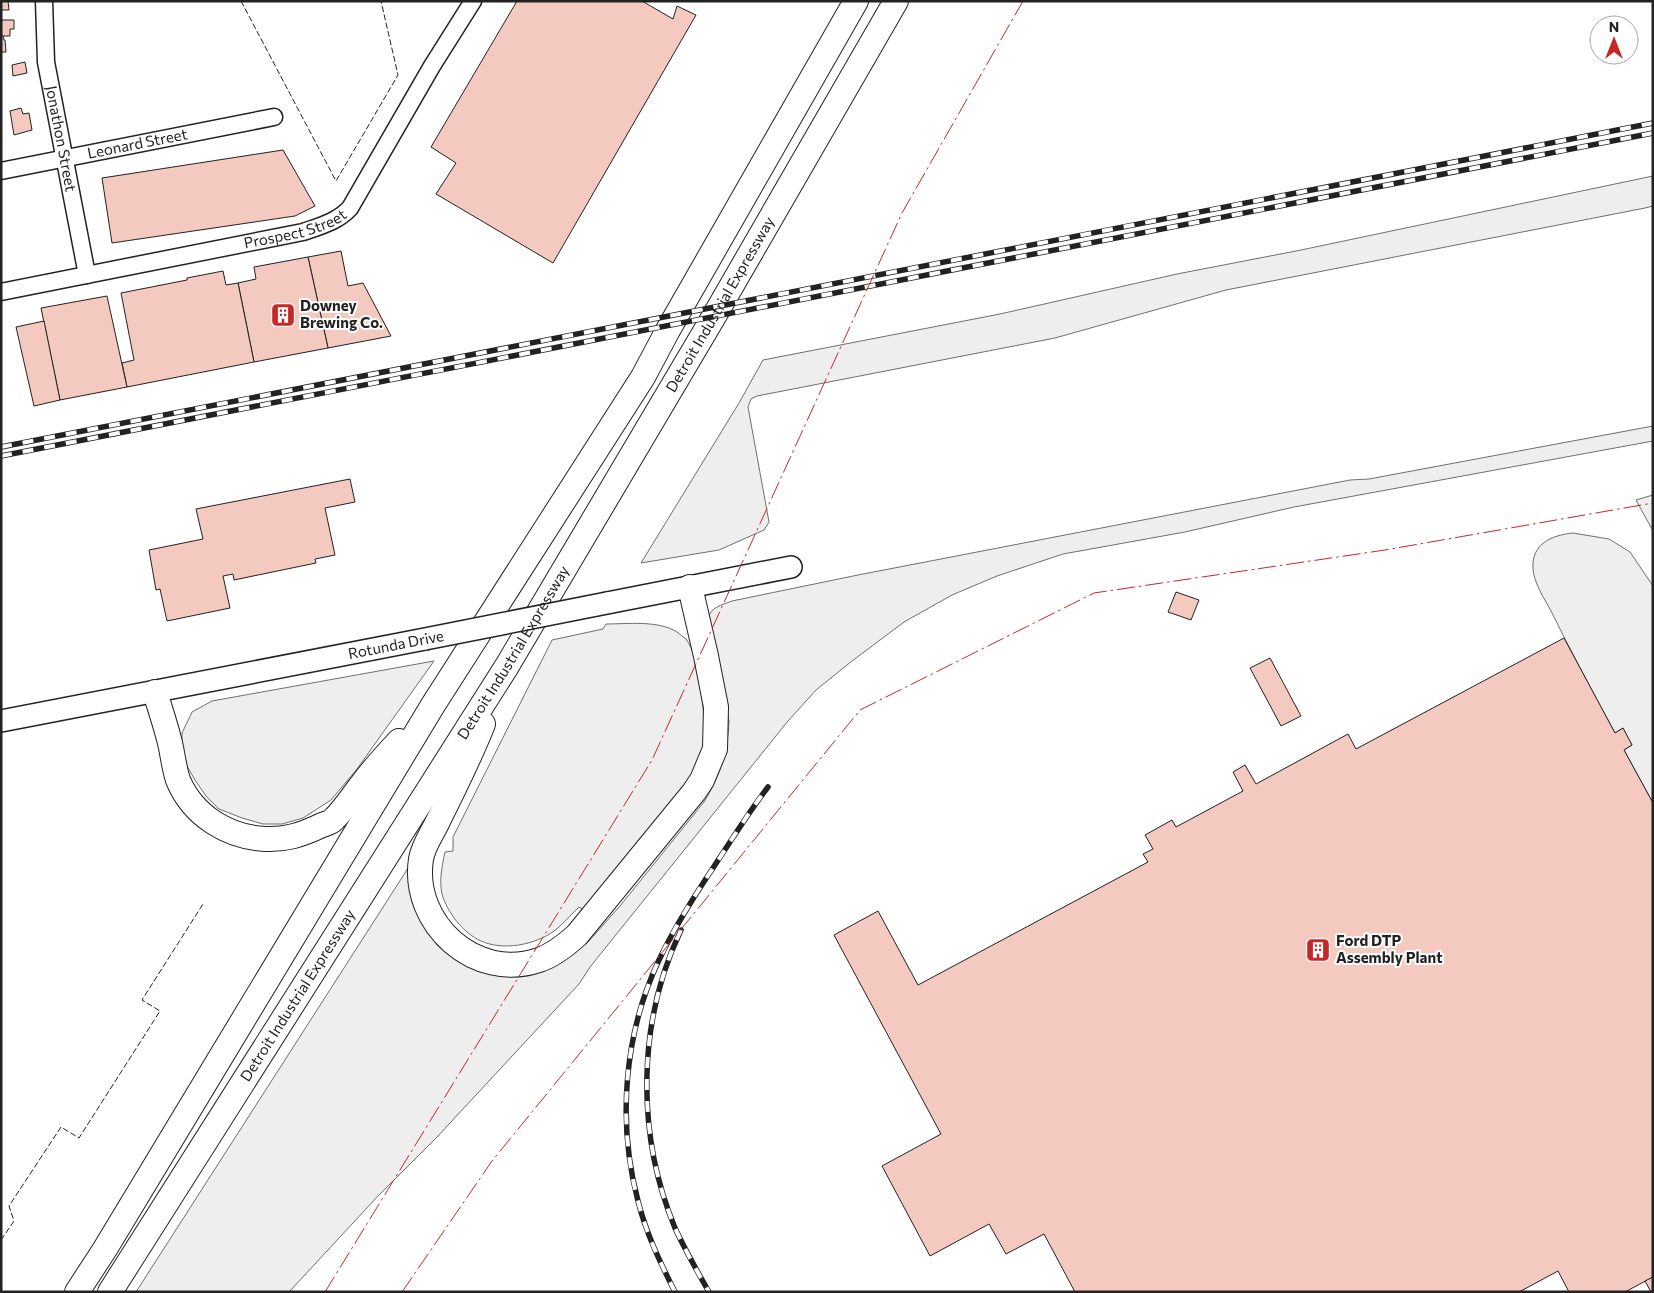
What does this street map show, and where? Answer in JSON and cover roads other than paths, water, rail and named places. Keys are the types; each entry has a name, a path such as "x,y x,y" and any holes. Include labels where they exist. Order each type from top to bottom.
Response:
{"highway":[{"name":"Detroit Industrial Expressway","path":"77,1292 105,1249 433,705 643,378 673,321 856,1"},
{"name":"Detroit Industrial Expressway","path":"110,1292 507,666 713,318 896,1"},
{"path":"507,666 466,767 421,857 420,874 425,903 432,918 445,936 461,950 479,959 499,964 520,965 540,960 558,951 577,935 694,792 707,769 715,749 716,707 690,587"},
{"path":"155,692 178,781 187,797 210,821 224,828 255,838 275,840 302,835 333,820 373,769 433,705"}],"main road":[{"name":"Rotunda Drive","path":"1,721 791,567"}],"street":[{"name":"Jonathon Street","path":"44,1 46,62 87,275"},
{"name":"Prospect Street","path":"1,292 303,232 330,223 340,217 350,208 432,66 473,1"},
{"name":"Leonard Street","path":"1,171 274,117"}],"railway":[{"path":"1,447 1653,123"},
{"path":"1,456 1653,133"},
{"path":"675,1292 649,1236 631,1171 626,1110 631,1048 647,988 671,936 706,879 768,787"},
{"path":"681,930 667,965 656,1002 649,1040 647,1078 648,1117 653,1155 662,1192 675,1228 709,1292"}],"place":[{"name":"Downey Brewing Co.","path":"283,315"},
{"name":"Ford DTP Assembly Plant","path":"1318,950"}]}
